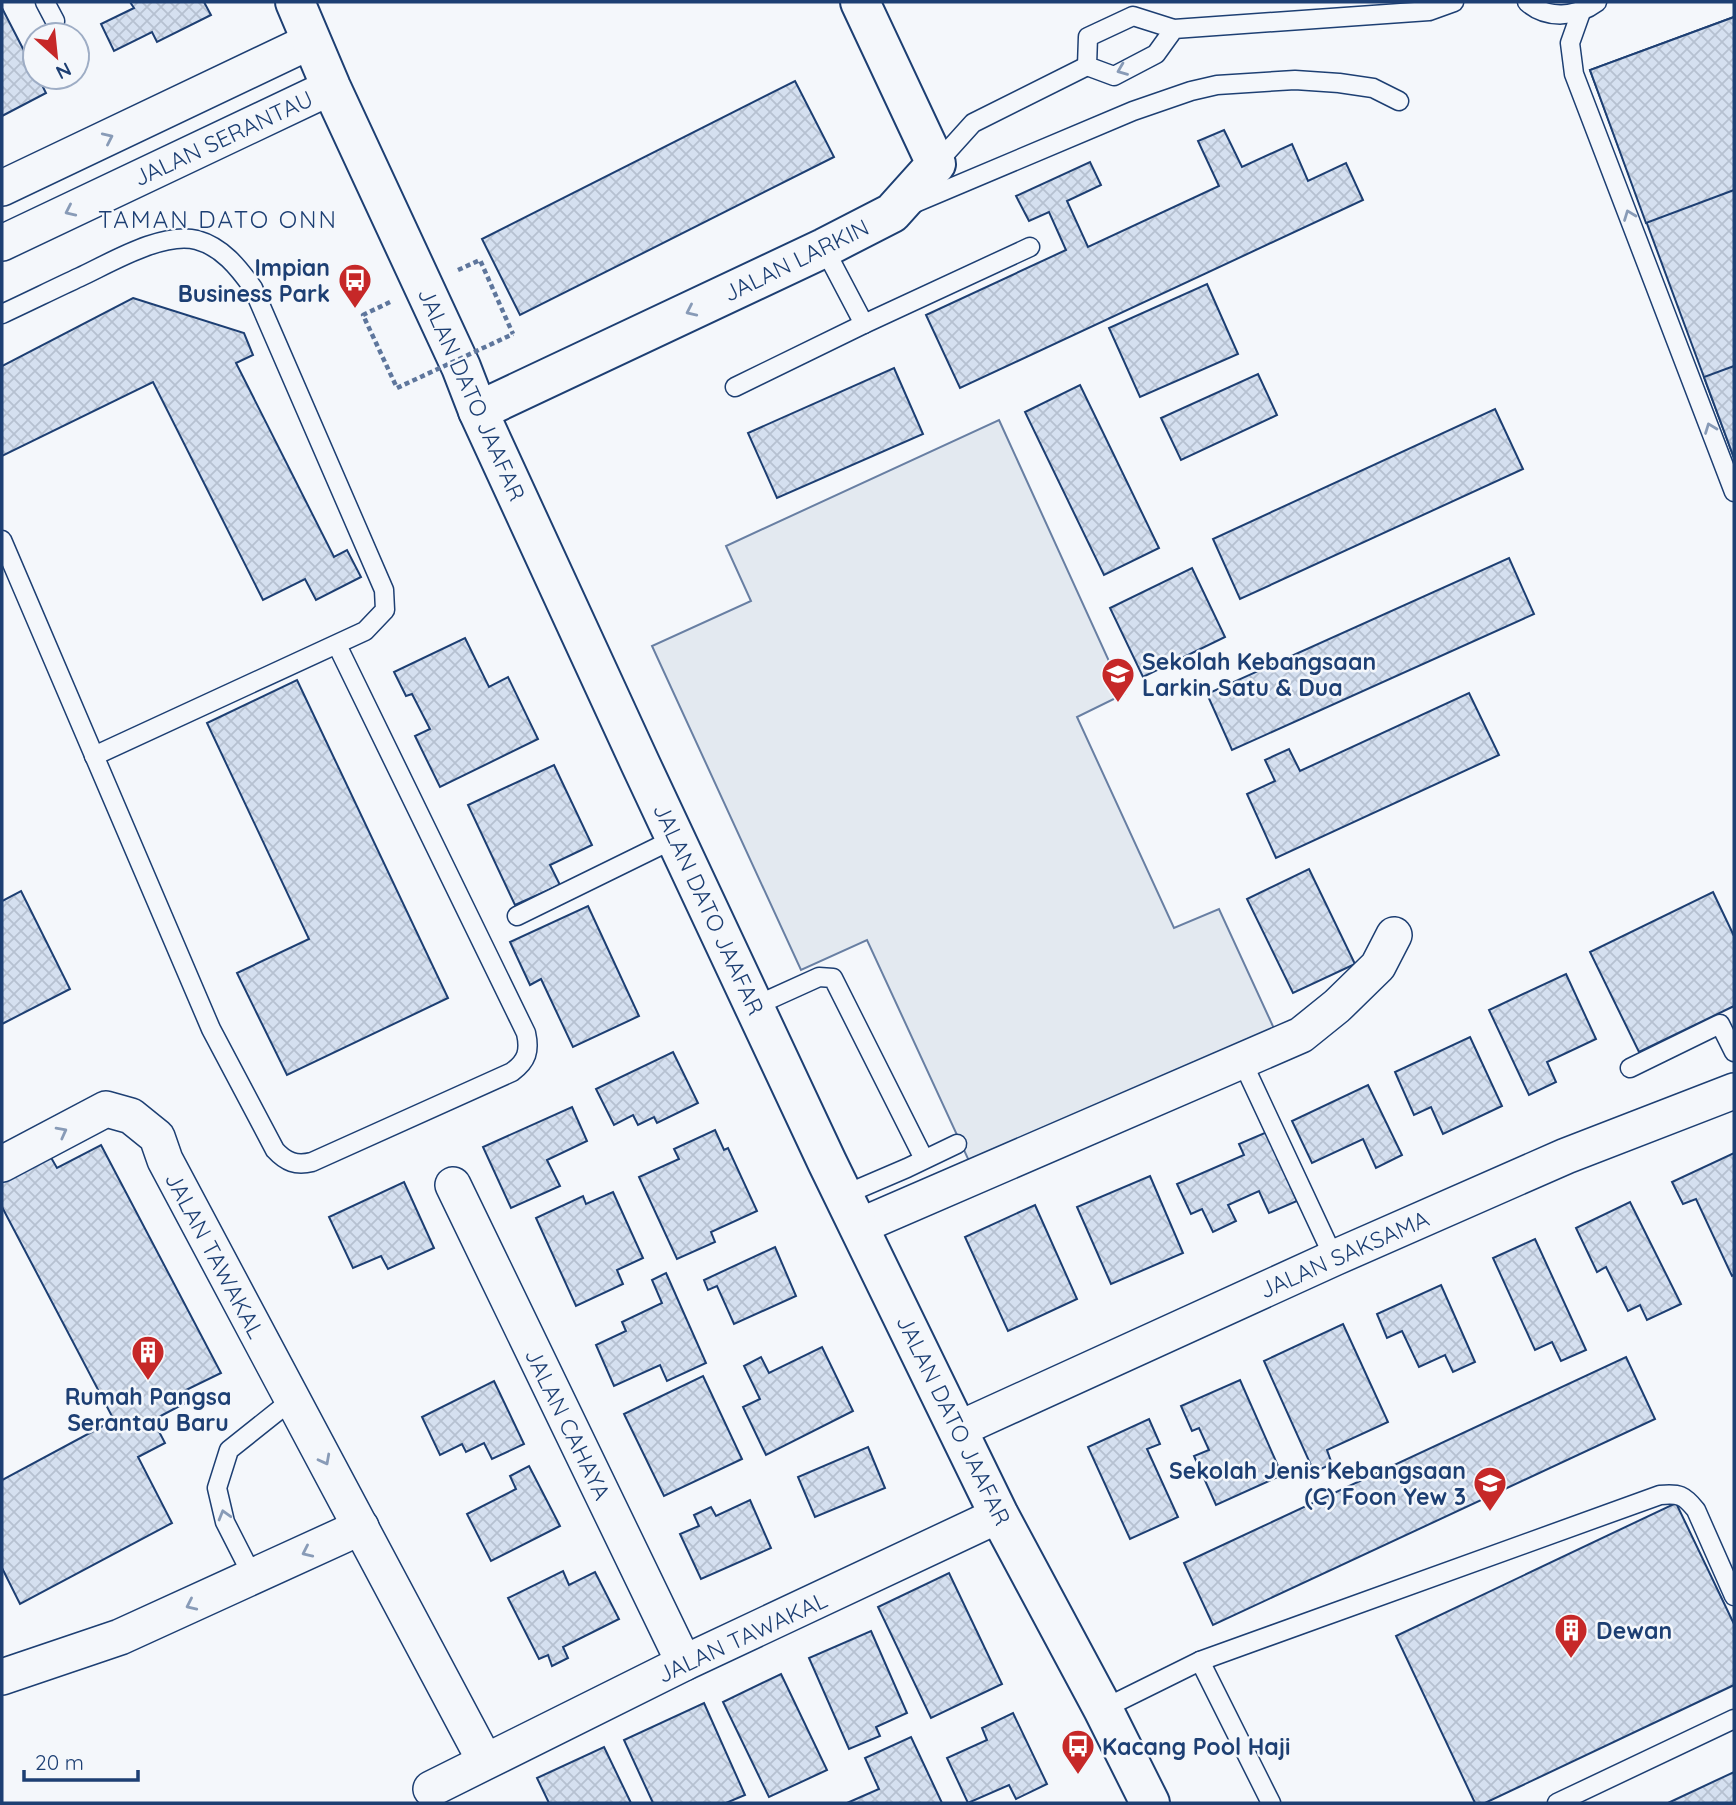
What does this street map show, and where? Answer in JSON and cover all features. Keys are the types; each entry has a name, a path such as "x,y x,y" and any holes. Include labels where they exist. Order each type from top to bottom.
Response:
{"main road":[{"name":"JALAN DATO JAAFAR","path":"295,2 331,87 461,366 478,411 755,1006 999,1515 1149,1803"},
{"path":"860,2 936,164"},
{"name":"JALAN LARKIN","path":"478,411 824,248 892,213 936,164"}],"street":[{"path":"2,188 312,41"},
{"name":"JALAN SERANTAU","path":"2,243 331,87"},
{"path":"852,1210 1242,1061 1301,1035 1337,1006 1378,966 1394,935"},
{"name":"JALAN SAKSAMA","path":"959,1429 1334,1258 1566,1156 1734,1091"},
{"name":"JALAN TAWAKAL","path":"2,1164 106,1109 131,1116 157,1137 165,1160 485,1762"},
{"name":"JALAN CAHAYA","path":"453,1185 684,1663"},
{"name":"JALAN TAWAKAL","path":"431,1789 684,1663 999,1515"},
{"path":"2,1677 120,1637 361,1527"}],"lane":[{"path":"45,2 55,21"},
{"path":"1087,66 1088,37 1133,16 1174,29 1429,11 1454,2"},
{"path":"1527,2 1532,7 1548,13 1564,15 1581,12 1597,2"},
{"path":"1581,12 1570,43 1574,74 1734,492"},
{"path":"936,164 973,123 1087,66 1114,76 1156,54 1174,29"},
{"path":"892,213 1133,111 1191,90 1217,85 1296,80 1373,88 1399,102"},
{"path":"2,314 135,251 166,241 194,239 212,246 236,264 253,288 384,590 385,610 365,631 94,757"},
{"path":"735,387 1030,247"},
{"path":"824,248 864,324"},
{"path":"2,540 211,1029 275,1150 291,1163 302,1165 512,1072 527,1056 529,1044 337,645"},
{"path":"517,916 676,838"},
{"path":"755,1006 819,977 833,978 924,1159"},
{"path":"1629,1068 1720,1024 1734,1052"},
{"path":"1242,1061 1334,1258"},
{"path":"852,1210 924,1159 957,1143"},
{"path":"253,1577 225,1522 218,1488 229,1450 293,1399"},
{"path":"1102,1709 1200,1661 1660,1494 1674,1493 1687,1499 1696,1510 1734,1596"},
{"path":"1200,1661 1271,1803"},
{"path":"1557,1803 1734,1719"}],"path":[{"path":"363,315 397,388 513,334 480,260"}],"shaded area":[{"path":"999,420 1124,694 1077,717 1174,928 1219,909 1277,1035 975,1174 867,940 801,970 652,646 751,601 726,546"}],"building":[{"path":"130,2 204,2 211,15 157,42 152,32 114,51 101,24 134,8"},
{"path":"2,8 21,45 21,91 46,93 2,116"},
{"path":"1734,17 1734,458 1590,70"},
{"path":"1734,17 1734,190 1646,223 1590,70"},
{"path":"795,81 834,157 520,315 482,239"},
{"path":"1224,130 1242,167 1292,144 1308,181 1346,163 1363,200 960,388 926,315 1066,250 1049,212 1029,221 1016,196 1090,162 1101,185 1067,201 1088,247 1219,186 1198,141"},
{"path":"1207,284 1238,354 1140,397 1109,328"},
{"path":"133,298 244,333 253,355 236,363 334,557 347,550 361,577 316,600 305,579 263,600 153,382 2,456 2,366"},
{"path":"1734,366 1734,458 1704,377"},
{"path":"894,368 923,434 777,498 748,433"},
{"path":"1258,374 1277,415 1181,460 1161,418"},
{"path":"1080,385 1159,548 1104,575 1025,412"},
{"path":"1495,409 1523,469 1240,599 1213,539"},
{"path":"1509,558 1534,614 1232,750 1207,694"},
{"path":"1192,568 1225,637 1143,677 1110,608"},
{"path":"465,638 489,687 508,677 538,739 440,787 415,736 430,729 412,694 406,696 394,672"},
{"path":"297,680 448,998 287,1075 237,973 309,939 207,723"},
{"path":"1469,693 1499,755 1276,858 1247,794 1275,781 1265,760 1289,749 1300,771"},
{"path":"554,765 592,845 550,865 560,885 515,905 468,805"},
{"path":"1309,869 1355,964 1293,993 1247,899"},
{"path":"21,891 70,989 2,1024 2,901"},
{"path":"1713,892 1734,936 1734,1006 1639,1052 1590,952"},
{"path":"588,906 639,1016 573,1047 541,979 530,985 510,942"},
{"path":"1566,974 1596,1039 1547,1062 1556,1082 1529,1095 1489,1010"},
{"path":"1470,1037 1502,1106 1443,1134 1431,1107 1414,1115 1395,1072"},
{"path":"673,1052 698,1103 657,1123 654,1117 638,1125 633,1115 614,1125 596,1089"},
{"path":"1368,1085 1402,1155 1376,1168 1363,1139 1312,1163 1292,1121"},
{"path":"572,1107 587,1141 547,1160 560,1186 511,1208 483,1147"},
{"path":"715,1130 724,1150 728,1148 757,1211 711,1232 715,1242 677,1259 639,1177 679,1159 674,1149"},
{"path":"1267,1132 1297,1201 1269,1213 1259,1191 1228,1205 1236,1221 1213,1232 1202,1209 1191,1214 1177,1184 1244,1155 1239,1144"},
{"name":"Rumah Pangsa Serantau Baru","path":"101,1145 221,1373 186,1390 191,1400 153,1420 165,1443 138,1457 172,1523 20,1604 2,1568 2,1480 114,1420 2,1207 2,1178 49,1154 57,1168"},
{"path":"1734,1153 1732,1276 1696,1199 1683,1204 1672,1182"},
{"path":"1150,1176 1183,1253 1111,1284 1077,1207"},
{"path":"404,1182 434,1248 388,1269 381,1256 353,1268 329,1217"},
{"path":"613,1192 643,1258 617,1270 623,1284 576,1306 536,1218 583,1196 586,1204"},
{"path":"1630,1202 1681,1304 1647,1320 1640,1305 1628,1311 1606,1267 1597,1272 1576,1228"},
{"path":"1035,1205 1077,1299 1008,1331 965,1237"},
{"path":"1535,1239 1586,1350 1561,1361 1552,1342 1535,1350 1493,1258"},
{"path":"775,1247 796,1296 734,1324 717,1286 708,1290 704,1280"},
{"path":"666,1273 706,1363 667,1381 660,1365 614,1386 596,1345 626,1331 622,1322 662,1303 652,1280"},
{"path":"1441,1285 1475,1362 1453,1372 1445,1355 1419,1367 1402,1331 1387,1338 1377,1314"},
{"path":"1343,1324 1388,1422 1327,1450 1332,1464 1314,1472 1264,1361"},
{"path":"822,1347 853,1411 766,1455 743,1407 760,1399 744,1366 761,1357 769,1373"},
{"path":"1626,1357 1655,1419 1213,1625 1184,1563"},
{"path":"703,1376 742,1459 664,1496 624,1414"},
{"path":"1240,1380 1282,1475 1216,1505 1194,1456 1209,1450 1199,1428 1192,1431 1181,1406"},
{"path":"494,1381 524,1444 492,1459 484,1443 466,1452 462,1444 440,1455 422,1417"},
{"path":"1149,1419 1160,1444 1147,1449 1178,1517 1130,1539 1088,1447"},
{"path":"868,1447 885,1488 815,1517 798,1477"},
{"path":"529,1466 560,1526 491,1561 467,1514 516,1489 510,1476"},
{"path":"750,1500 771,1548 701,1579 680,1534 699,1526 694,1515 711,1507 716,1516"},
{"name":"Dewan","path":"1676,1503 1734,1624 1734,1685 1485,1803 1475,1803 1396,1636"},
{"path":"563,1571 569,1585 595,1572 619,1619 563,1647 568,1658 552,1666 548,1655 539,1659 508,1598"},
{"path":"949,1573 1002,1684 931,1718 878,1607"},
{"path":"871,1631 907,1713 876,1727 880,1736 849,1749 809,1658"},
{"path":"781,1674 827,1770 769,1797 723,1702"},
{"path":"704,1703 745,1795 726,1803 653,1803 624,1740"},
{"path":"1013,1713 1047,1784 1016,1799 1009,1785 968,1803 947,1758 987,1740 982,1728"},
{"path":"911,1737 942,1803 847,1803 879,1789 865,1758"},
{"path":"604,1747 631,1803 549,1803 537,1778"},
{"path":"1734,1772 1734,1803 1668,1803"}],"place":[{"name":"Impian Business Park","path":"355,310"},
{"name":"Sekolah Kebangsaan Larkin Satu & Dua","path":"1118,704"},
{"name":"Rumah Pangsa Serantau Baru","path":"148,1382"},
{"name":"Sekolah Jenis Kebangsaan (C) Foon Yew 3","path":"1490,1513"},
{"name":"Dewan","path":"1571,1660"},
{"name":"Kacang Pool Haji","path":"1078,1776"}],"district":[{"name":"TAMAN DATO ONN","path":"218,219"}]}
